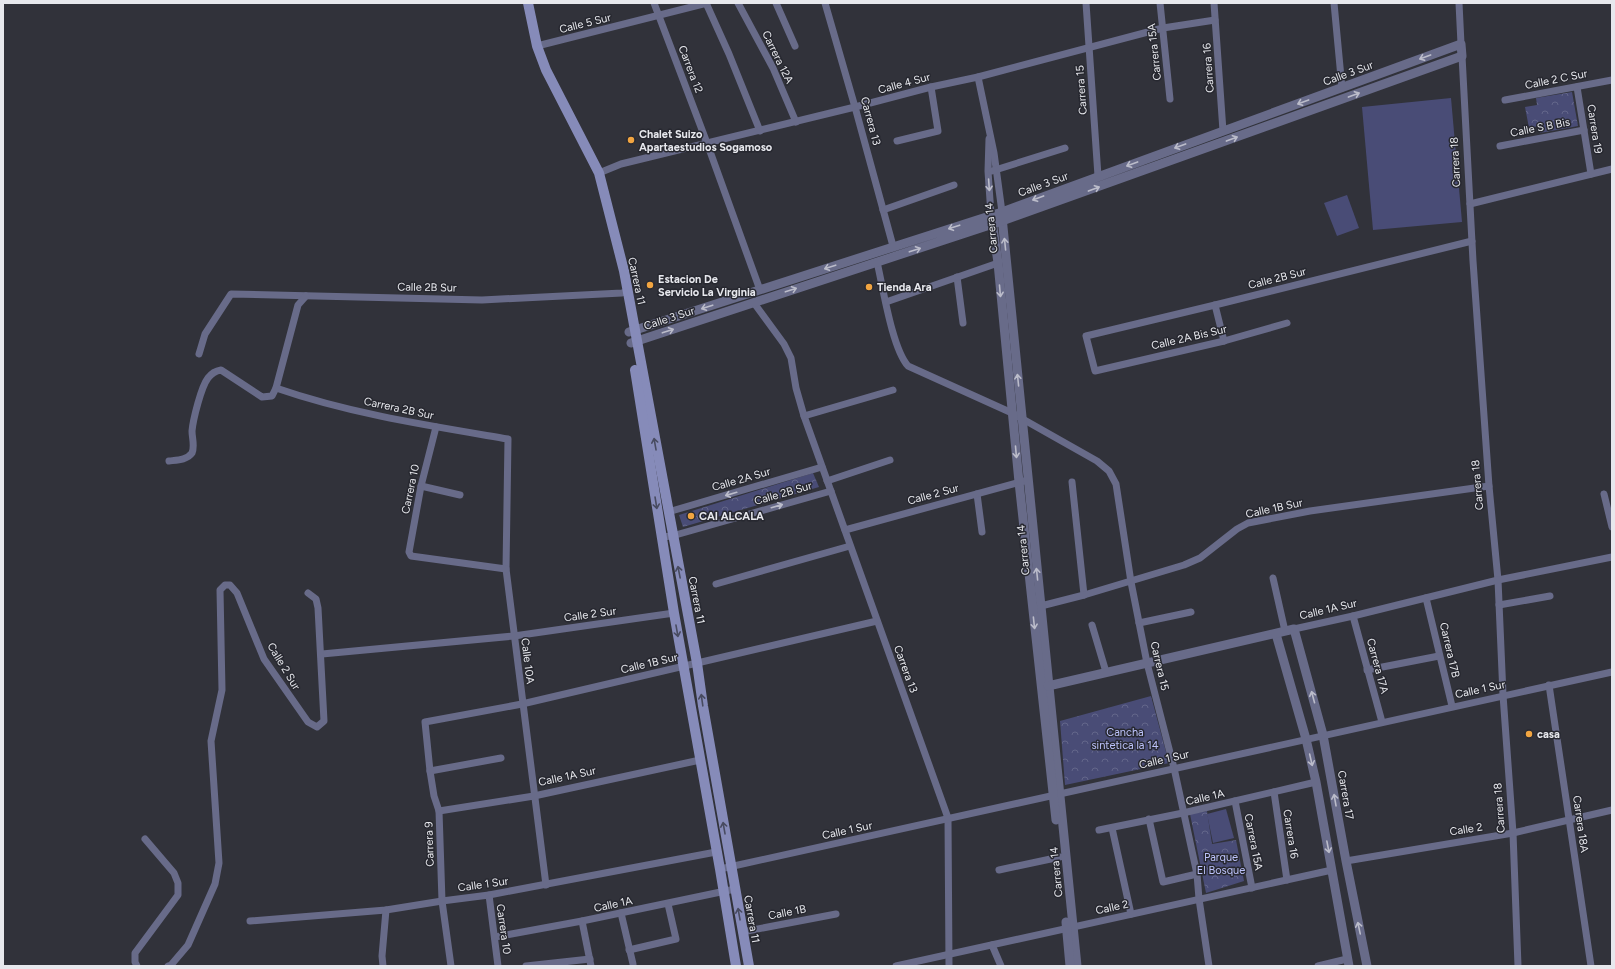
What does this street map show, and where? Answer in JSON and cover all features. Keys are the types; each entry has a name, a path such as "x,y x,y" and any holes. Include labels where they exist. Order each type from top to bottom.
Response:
{"main road":[{"name":"Carrera 11","path":"528,3 537,46 546,70 599,173 614,239 618,273 625,292 697,663 730,867 749,966"},
{"name":"Carrera 11","path":"634,342 674,613 736,966"}],"street":[{"name":"Carrera 12","path":"654,3 707,143"},
{"name":"Calle 5 Sur","path":"537,46 586,35 706,3"},
{"path":"706,3 729,54 760,130"},
{"name":"Carrera 12A","path":"738,3 773,68 796,122"},
{"path":"776,3 795,46"},
{"name":"Carrera 13","path":"825,3 856,107 893,246"},
{"name":"Carrera 15","path":"1086,3 1098,176"},
{"name":"Carrera 15A","path":"1160,3 1170,99"},
{"name":"Carrera 16","path":"1214,3 1223,131"},
{"path":"1334,3 1342,88"},
{"name":"Carrera 18","path":"1459,3 1472,241 1489,486 1498,580 1503,695 1513,833 1518,966"},
{"name":"Calle 4 Sur","path":"599,173 621,164 796,122 931,87 978,77 1163,28 1215,20"},
{"name":"Calle 3 Sur","path":"632,331 1002,212 1461,44"},
{"name":"Calle 3 Sur","path":"634,342 1002,221 1462,56"},
{"name":"Carrera 14","path":"978,77 994,152 1002,212 1022,418 1023,481"},
{"name":"Calle 2 C Sur","path":"1505,100 1612,80"},
{"path":"897,141 938,131 931,87"},
{"name":"Carrera 19","path":"1577,87 1591,174"},
{"path":"1249,121 1252,132"},
{"name":"Calle S B Bis","path":"1500,146 1584,130"},
{"name":"Carrera 14","path":"989,132 988,171 991,215 998,263 1012,413 1023,481 1057,794 1070,928 1070,966"},
{"path":"707,143 760,290"},
{"path":"988,171 996,170 1065,148"},
{"path":"1470,204 1612,169"},
{"path":"883,210 954,185"},
{"name":"Calle 2B Sur","path":"1095,371 1086,336 1472,241"},
{"name":"Carrera 15","path":"878,262 897,346 908,366 1022,418 1097,461 1109,471 1116,484 1131,582 1147,663 1174,768 1197,874 1199,899 1210,966"},
{"path":"886,302 998,263"},
{"path":"957,277 963,323"},
{"name":"Calle 2B Sur","path":"199,354 205,334 231,294 482,300 625,292"},
{"path":"169,461 185,458 191,454 193,448 192,432 195,413 207,379 215,371 221,370 262,397 272,396 276,388 298,305 306,296"},
{"name":"Carrera 13","path":"754,303 784,344 791,358 796,388 804,416 948,818 949,966"},
{"path":"1215,305 1224,341"},
{"name":"Calle 2A Bis Sur","path":"1095,371 1224,341 1287,323"},
{"name":"Carrera 2B Sur","path":"276,388 343,407 436,427 508,439"},
{"path":"804,416 893,390"},
{"name":"Carrera 10","path":"436,427 421,486 409,552 411,556 506,569"},
{"name":"Calle 10A","path":"508,439 506,569 546,885"},
{"path":"827,481 890,460"},
{"name":"Calle 2A Sur","path":"668,512 822,467"},
{"name":"Calle 2 Sur","path":"844,530 1023,481"},
{"path":"1072,482 1084,595"},
{"path":"421,486 460,495"},
{"name":"Calle 1B Sur","path":"1037,607 1131,582 1184,565 1200,558 1237,529 1248,523 1310,511 1489,486"},
{"name":"Calle 2B Sur","path":"662,538 831,490"},
{"path":"977,494 982,532"},
{"path":"1604,494 1612,527"},
{"path":"716,584 850,546"},
{"name":"Calle 1A Sur","path":"1048,686 1353,616 1498,580 1612,557"},
{"path":"1273,578 1290,630"},
{"name":"Calle 2 Sur","path":"168,966 171,965 188,945 215,884 219,863 211,741 222,690 220,590 225,584 230,585 238,593 264,659 308,722 317,727 324,721 320,662 322,654 514,636 674,613"},
{"path":"308,594 316,600 318,608 322,654"},
{"path":"1499,605 1550,596"},
{"name":"Carrera 17B","path":"1426,598 1452,706"},
{"name":"Carrera 14","path":"1037,607 1048,686 1050,728"},
{"path":"1139,622 1191,612"},
{"name":"Carrera 17A","path":"1353,616 1382,722"},
{"name":"Calle 1B Sur","path":"425,722 522,704 877,621"},
{"path":"1092,625 1106,672"},
{"name":"Carrera 17","path":"1290,630 1323,735 1367,966"},
{"path":"1276,634 1306,739 1316,782 1348,963 1318,966"},
{"path":"1367,670 1439,656"},
{"name":"Calle 1 Sur","path":"720,869 1452,706 1612,672"},
{"name":"Carrera 18A","path":"1549,685 1570,819 1590,966"},
{"name":"Carrera 9","path":"425,722 430,772 434,796 439,811 442,901 451,966"},
{"path":"430,772 501,758"},
{"name":"Calle 1A Sur","path":"439,811 534,796 700,760"},
{"name":"Calle 1A","path":"1099,830 1183,813 1316,782"},
{"name":"Carrera 16","path":"1274,792 1287,880"},
{"name":"Carrera 14","path":"1057,794 1060,857 1077,966"},
{"name":"Carrera 15A","path":"1235,801 1252,888"},
{"name":"Calle 2","path":"1346,861 1513,833 1612,810"},
{"path":"1149,819 1163,882 1197,874"},
{"path":"1112,828 1131,914"},
{"path":"137,966 135,962 135,953 178,895 178,883 174,873 145,839"},
{"name":"Calle 1 Sur","path":"250,921 386,910 489,895 716,852"},
{"path":"999,870 1060,857"},
{"name":"Calle 2","path":"896,966 1332,870"},
{"name":"Calle 1A","path":"495,937 582,922 735,889"},
{"name":"Carrera 10","path":"489,895 498,966"},
{"path":"629,950 676,939 668,904"},
{"path":"383,966 382,956 386,910"},
{"path":"621,913 633,964"},
{"name":"Calle 1B","path":"742,932 836,914"},
{"path":"526,966 591,963 582,922"},
{"path":"992,945 1001,966"}],"green space":[{"path":"1572,92 1578,126 1540,133 1539,126 1529,128 1525,107 1537,105 1536,98"},
{"path":"1451,98 1462,222 1373,230 1362,107"},
{"path":"1347,195 1359,228 1337,236 1324,203"},
{"path":"813,473 819,487 683,527 679,515"},
{"name":"Cancha sintetica la 14","path":"1151,696 1169,763 1065,785 1060,721"},
{"path":"1226,809 1234,838 1213,843 1207,814"},
{"name":"Parque El Bosque","path":"1207,811 1212,844 1236,840 1244,881 1206,893 1190,814"}],"place":[{"name":"Chalet Suizo Apartaestudios Sogamoso","path":"631,140"},
{"name":"Estacion De Servicio La Virginia","path":"650,285"},
{"name":"Tienda Ara","path":"869,287"},
{"name":"CAI ALCALA","path":"691,516"},
{"name":"casa","path":"1529,734"}]}
